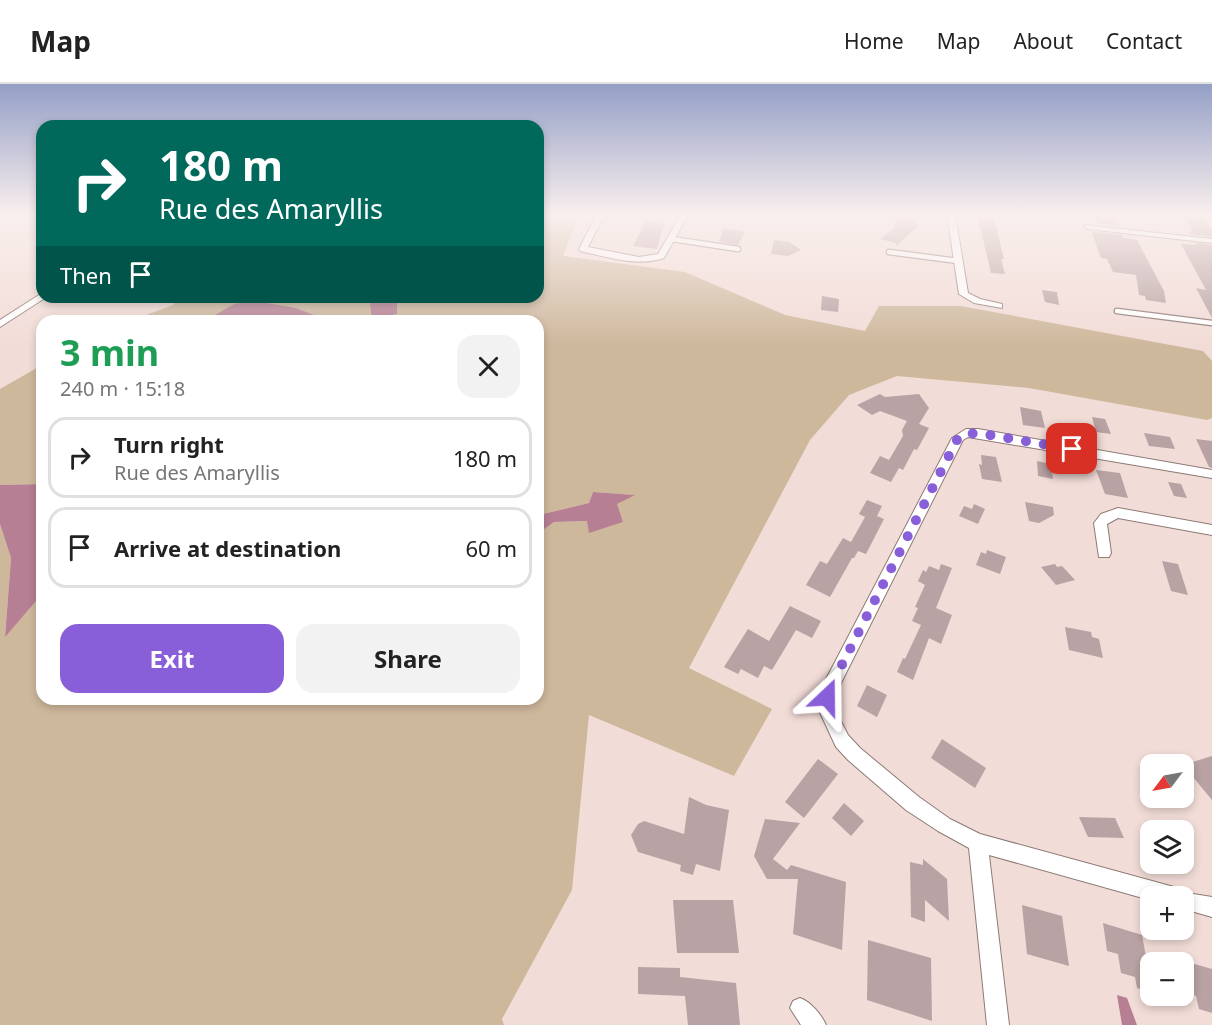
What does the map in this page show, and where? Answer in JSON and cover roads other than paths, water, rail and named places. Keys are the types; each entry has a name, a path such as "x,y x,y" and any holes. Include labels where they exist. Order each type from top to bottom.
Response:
{"street":[{"path":"635,258 650,260 656,258"},
{"path":"958,258 964,294 977,301 999,306"},
{"path":"0,324 36,300"},
{"path":"1140,888 978,843 936,822 860,760 842,741 825,706 830,688 955,441 966,434 978,433 1212,474"},
{"path":"1104,553 1100,523 1111,514 1127,514 1212,530"},
{"path":"978,843 998,1025"},
{"path":"1194,903 1212,908"},
{"path":"800,1008 815,1025"}],"lane":[{"path":"934,258 958,261"},
{"path":"1117,311 1212,323"}]}
